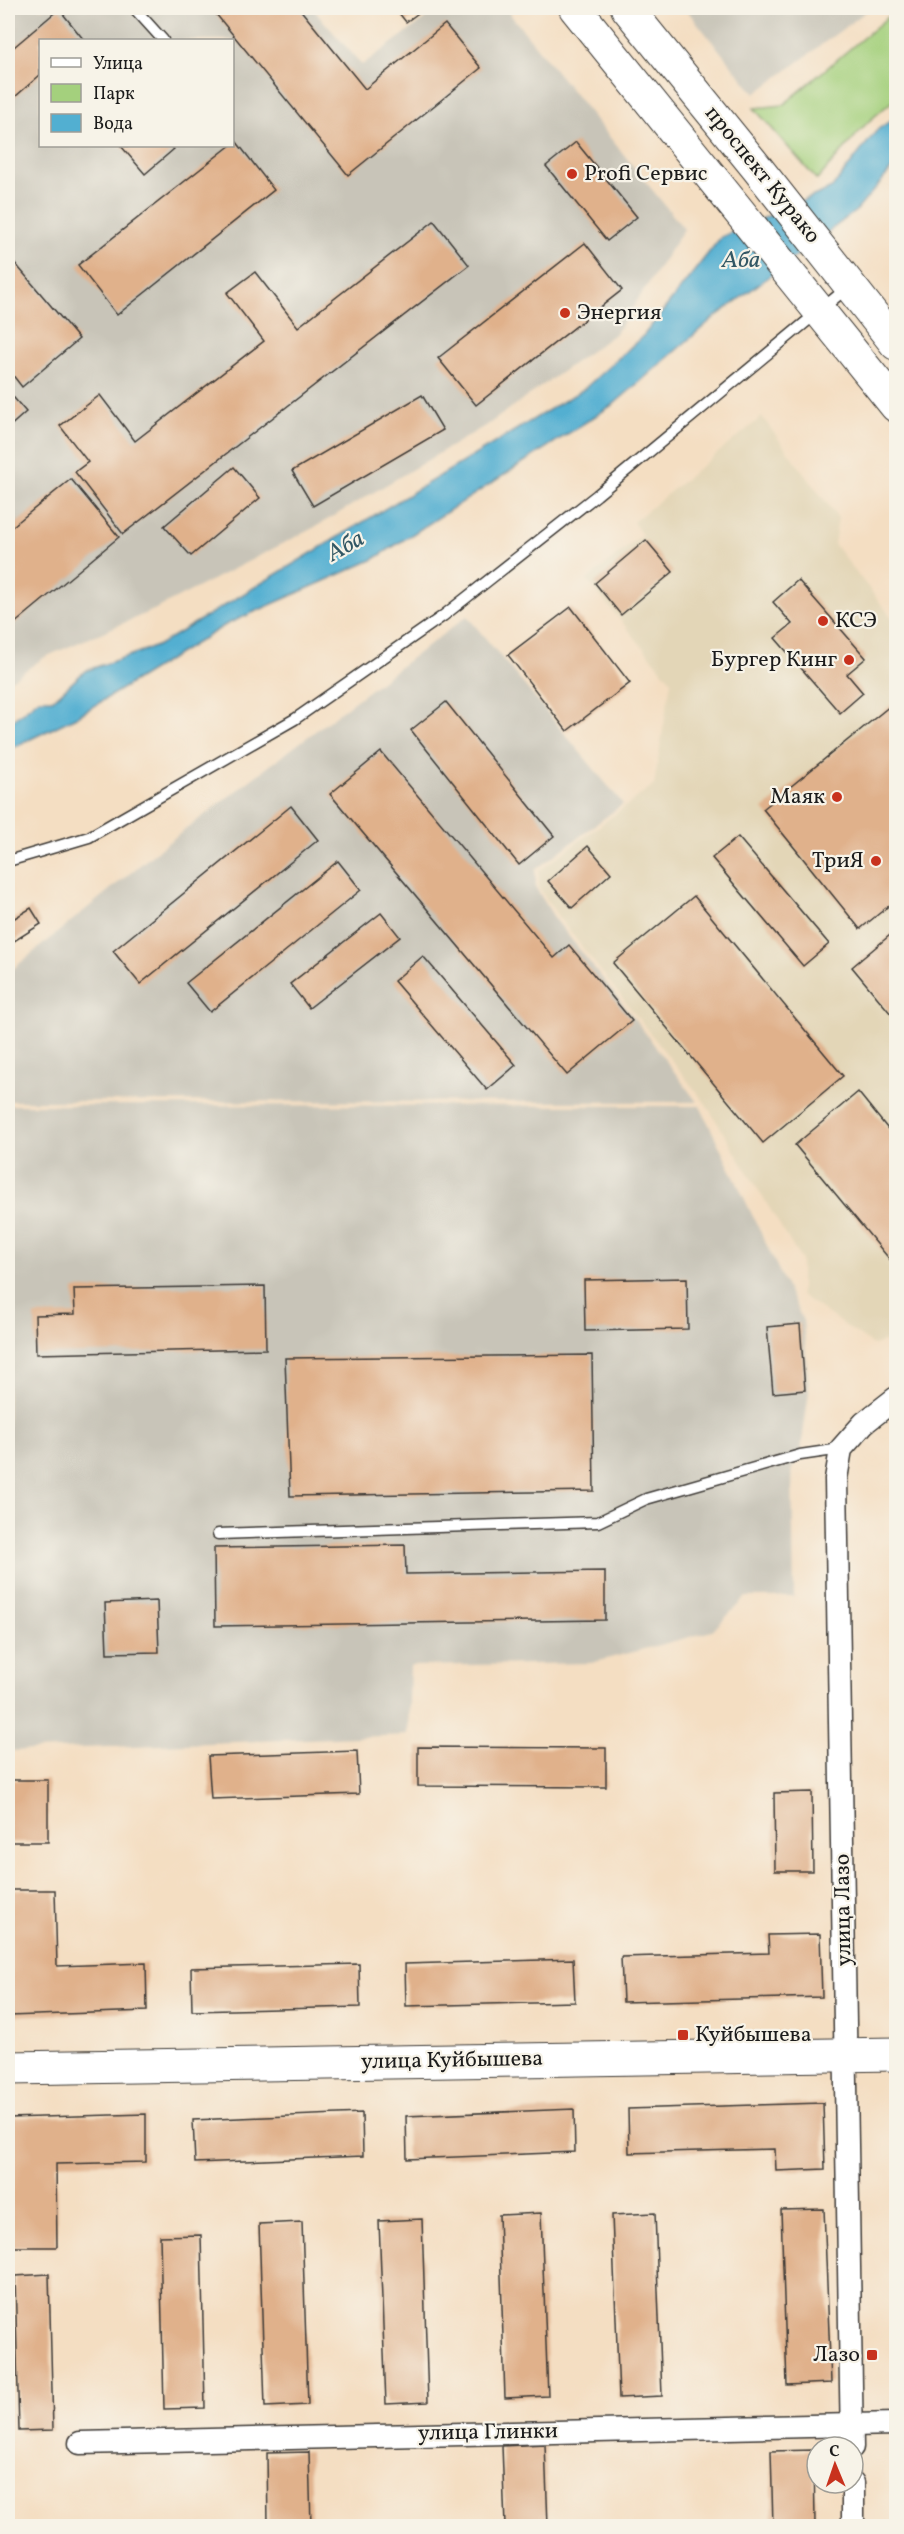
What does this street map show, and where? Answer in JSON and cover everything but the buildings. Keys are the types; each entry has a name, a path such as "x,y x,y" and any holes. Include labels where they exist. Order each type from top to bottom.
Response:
{"main road":[{"name":"проспект Курако","path":"575,8 728,197 795,284 897,406"},
{"name":"проспект Курако","path":"627,8 897,344"},
{"name":"улица Куйбышева","path":"8,2068 897,2054"}],"street":[{"path":"841,1449 864,1423 897,1398"},
{"name":"улица Лазо","path":"841,1449 836,1479 852,2435"},
{"name":"улица Глинки","path":"856,2435 897,2424"},
{"name":"улица Глинки","path":"80,2442 805,2436"},
{"path":"853,2495 854,2526"}],"lane":[{"path":"134,8 162,39"},
{"path":"8,861 89,837 295,718 461,602 597,495 850,285"},
{"path":"218,1534 598,1522 646,1499 800,1455 841,1449"}],"shaded area":[{"path":"8,8 312,8 362,65 440,8 505,8 684,229 616,333 490,423 317,526 156,609 45,657 8,682"},
{"path":"685,8 871,8 755,94"},
{"path":"762,417 838,518 834,544 896,623 896,1338 873,1345 801,1295 801,1260 706,1104 559,918 539,888 539,871 654,785 671,681 587,580 642,535 633,522"},
{"path":"467,616 623,804 535,870 536,888 555,919 697,1102 8,1101 8,973 161,848"},
{"path":"8,1105 700,1106 803,1321 809,1392 800,1455 792,1469 794,1597 746,1597 712,1631 591,1663 410,1666 408,1735 8,1751"}],"green space":[{"path":"896,10 896,98 867,123 817,180 754,108 783,105"}],"water":[{"name":"Аба","path":"896,117 896,164 857,210 710,321 614,404 374,559 227,624 76,717 8,750 8,724 39,699 54,699 85,671 157,646 584,389 644,335 721,237 832,188 877,130"}],"place":[{"name":"Profi Cервис","path":"572,174"},
{"name":"Энергия","path":"565,313"},
{"name":"КСЭ","path":"823,621"},
{"name":"Бургер Кинг","path":"849,660"},
{"name":"Маяк","path":"837,797"},
{"name":"ТриЯ","path":"876,861"},
{"name":"Куйбышева","path":"683,2035"},
{"name":"Лазо","path":"872,2355"}]}
